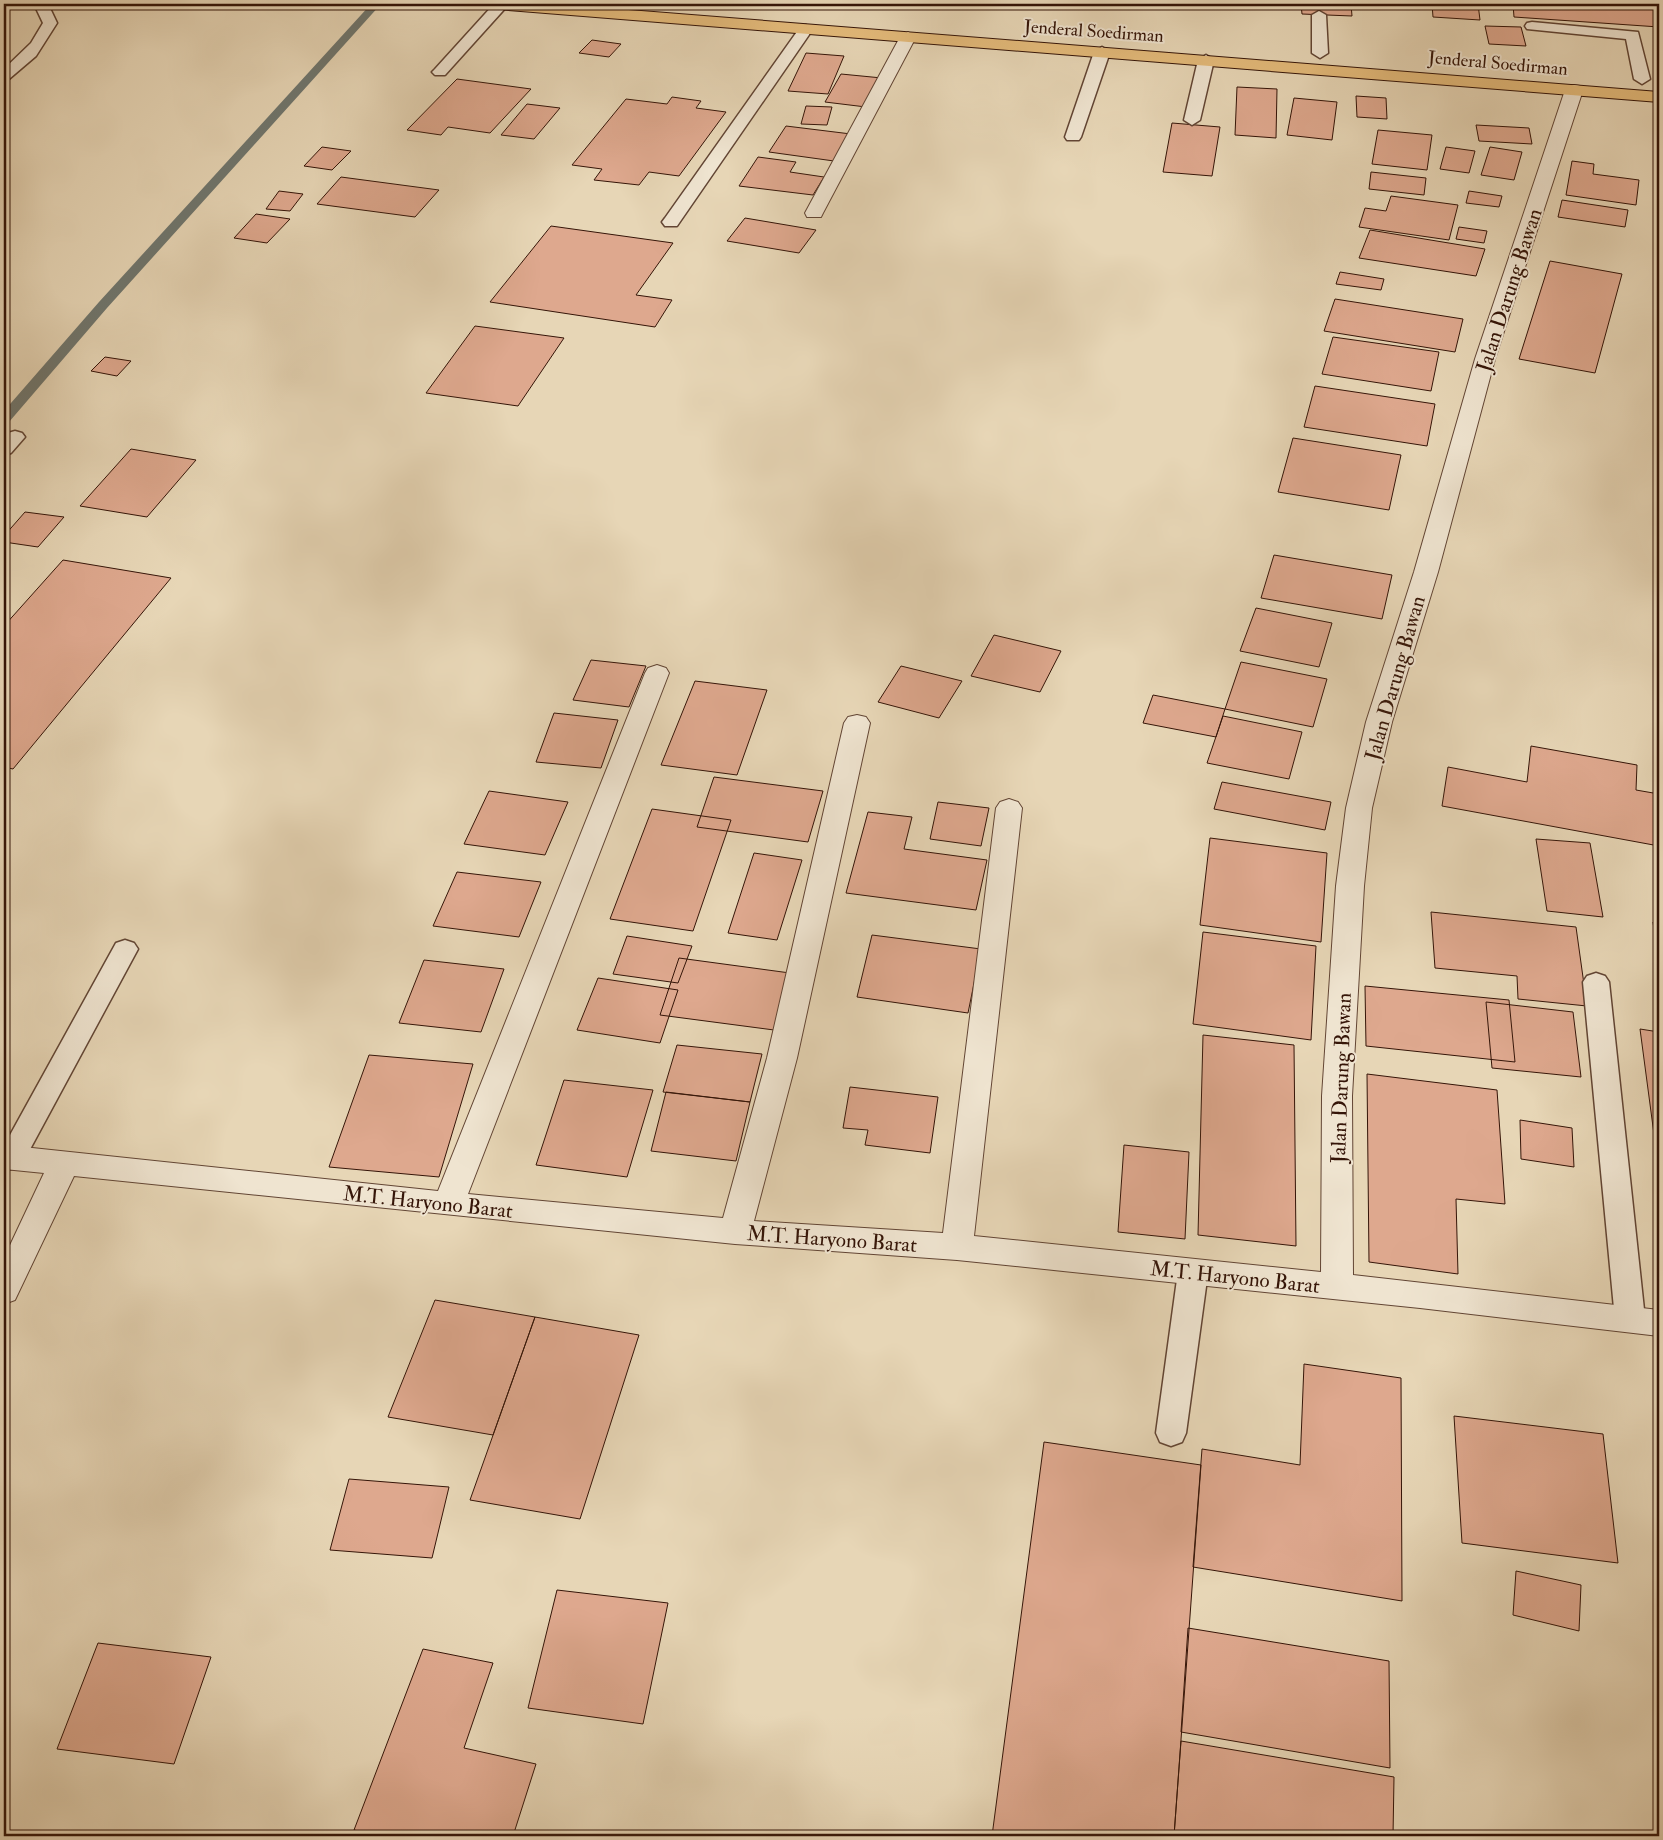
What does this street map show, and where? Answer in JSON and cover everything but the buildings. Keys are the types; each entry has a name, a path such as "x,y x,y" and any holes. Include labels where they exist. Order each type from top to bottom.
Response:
{"highway":[{"name":"Jenderal Soedirman","path":"496,4 1102,52 1206,49 1574,90 1659,97"},
{"name":"Jenderal Soedirman","path":"683,4 1024,30"},
{"path":"1302,51 1339,54"},
{"path":"1623,77 1659,80"}],"street":[{"path":"814,213 908,37"},
{"name":"Jalan Darung Bawan","path":"1337,1288 1337,1096 1350,886 1359,808 1379,722 1426,572 1485,359 1574,90"},
{"path":"448,1204 657,673"},
{"path":"735,1232 782,1058 857,723"},
{"path":"957,1248 1009,808"},
{"name":"M.T. Haryono Barat","path":"8,1158 735,1232 957,1248 1645,1321"},
{"path":"4,1291 64,1164"}],"lane":[{"path":"4,76 27,59 44,36 50,23 41,4"},
{"path":"440,72 502,4"},
{"path":"1319,15 1320,53"},
{"path":"1532,26 1633,35 1642,79"},
{"path":"672,222 806,29"},
{"path":"1192,120 1206,49"},
{"path":"1073,137 1102,52"},
{"path":"8,1158 125,949"},
{"path":"1596,982 1645,1321"},
{"path":"1171,1433 1193,1272"}],"waterway":[{"path":"4,419 103,305 376,4"}]}
